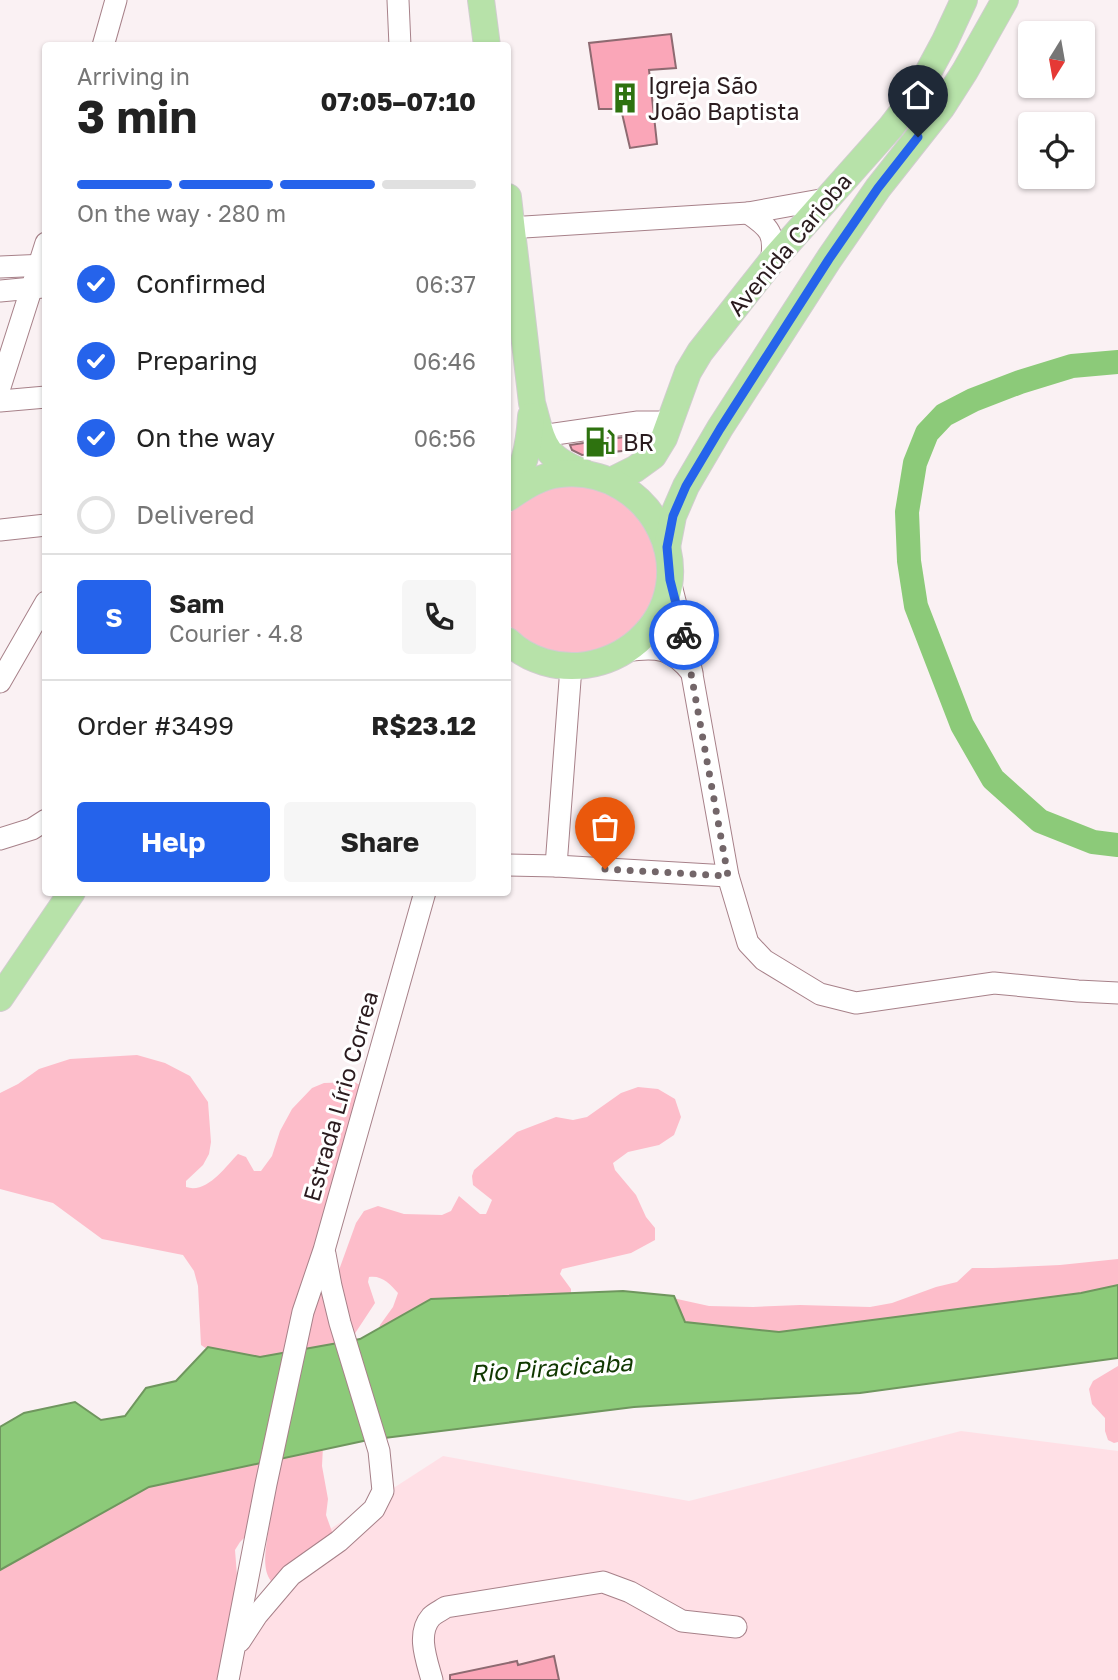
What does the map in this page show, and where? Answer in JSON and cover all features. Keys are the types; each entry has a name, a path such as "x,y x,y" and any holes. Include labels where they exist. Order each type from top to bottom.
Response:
{"main road":[{"path":"481,0 486,42"},
{"name":"Avenida Carioba","path":"600,478 635,469 653,456 664,438 688,372 700,352 771,261 891,127 917,93 964,0"},
{"name":"Avenida Carioba","path":"667,547 673,516 686,486 720,429 829,259 878,188 942,107 1005,0"},
{"path":"511,236 532,403 541,436 551,455 566,466 600,478 636,497 656,519 667,547 670,580 662,608 647,632 626,651 600,663 572,667 550,664 530,657 511,643"},
{"path":"511,492 526,457 532,403"},
{"path":"511,495 530,483 559,474 600,478"},
{"path":"0,998 69,896"}],"street":[{"path":"104,42 116,0"},
{"path":"398,0 400,42"},
{"path":"511,228 748,213 826,199"},
{"path":"748,213 765,225 772,235 774,248 771,261"},
{"path":"0,267 42,266 39,288 0,387"},
{"path":"0,291 39,288"},
{"path":"0,401 42,397"},
{"path":"541,436 638,422 670,422"},
{"path":"0,530 42,525"},
{"path":"670,580 692,673 728,876 748,943 764,960 820,994 856,1003 994,983 1118,993"},
{"path":"0,682 42,609"},
{"path":"626,651 651,649 673,654 682,660 692,673"},
{"path":"556,866 572,667"},
{"path":"0,839 32,829 42,823"},
{"path":"511,865 728,876"},
{"name":"Estrada Lírio Correa","path":"228,1680 303,1312 324,1250 424,896"},
{"path":"234,1651 257,1615 291,1575 339,1541 374,1509 383,1490 379,1451 340,1323 324,1250"},
{"path":"432,1680 423,1645 424,1632 430,1618 446,1607 603,1582 630,1592 682,1621 736,1627"}],"shaded area":[{"path":"578,485 601,490 629,507 647,530 656,556 657,581 649,605 635,625 616,642 594,652 568,655 542,649 511,627 511,513 530,497 558,487"},
{"path":"137,1055 165,1063 190,1076 208,1102 211,1142 209,1154 203,1165 186,1181 186,1187 201,1187 208,1183 238,1154 246,1157 254,1171 261,1171 272,1156 280,1131 292,1109 312,1088 324,1083 354,1082 366,1088 319,1240 339,1270 356,1223 364,1211 378,1206 404,1214 442,1215 451,1211 459,1196 480,1214 486,1214 492,1200 473,1185 474,1170 517,1132 556,1117 573,1120 587,1117 621,1093 638,1087 658,1089 675,1099 681,1117 674,1135 659,1145 628,1152 613,1163 615,1170 636,1195 646,1217 655,1228 655,1240 631,1253 562,1269 560,1274 571,1289 571,1299 376,1341 380,1325 393,1307 398,1293 382,1279 369,1277 375,1303 350,1341 323,1446 322,1466 328,1499 326,1515 335,1540 284,1577 271,1581 265,1566 270,1511 259,1457 258,1517 251,1531 235,1550 239,1601 221,1680 0,1680 0,1547 210,1351 201,1345 198,1286 194,1271 183,1255 102,1239 53,1203 0,1189 0,1093 39,1069 70,1059"},
{"path":"1118,1259 1118,1299 869,1338 693,1332 604,1295 668,1297 709,1306 870,1307 892,1303 957,1282 972,1268 1060,1265"},
{"path":"1118,1366 1118,1442 1114,1443 1108,1440 1105,1418 1092,1404 1089,1389 1093,1381"},
{"path":"961,1431 1118,1451 1118,1680 190,1680 324,1533 443,1456 689,1501"}],"water":[{"name":"Rio Piracicaba","path":"1118,1285 1118,1358 860,1393 634,1407 368,1440 149,1487 0,1570 0,1427 24,1413 75,1402 101,1420 125,1416 146,1388 176,1381 208,1347 260,1357 360,1339 431,1299 623,1291 674,1296 685,1322 779,1332 1081,1293"}],"building":[{"name":"Igreja São João Baptista","path":"671,34 676,68 649,70 657,144 630,148 621,109 599,109 589,43"},
{"path":"631,436 632,450 582,455 572,450 570,445"},
{"path":"554,1656 559,1680 450,1680 450,1675 517,1661 518,1665"}],"waterway":[{"path":"1118,362 1072,366 1020,382 973,400 944,415 927,433 915,463 907,512 909,561 916,606 962,725 993,779 1040,821 1093,842 1118,845"}],"way so far":[{"path":"605,869 728,876 684,635"}],"place":[{"name":"Igreja São João Baptista","path":"625,98"},
{"name":"BR","path":"600,442"}],"route":[{"path":"684,635 670,580 667,547 673,516 686,486 829,259 878,188 918,137"}]}
